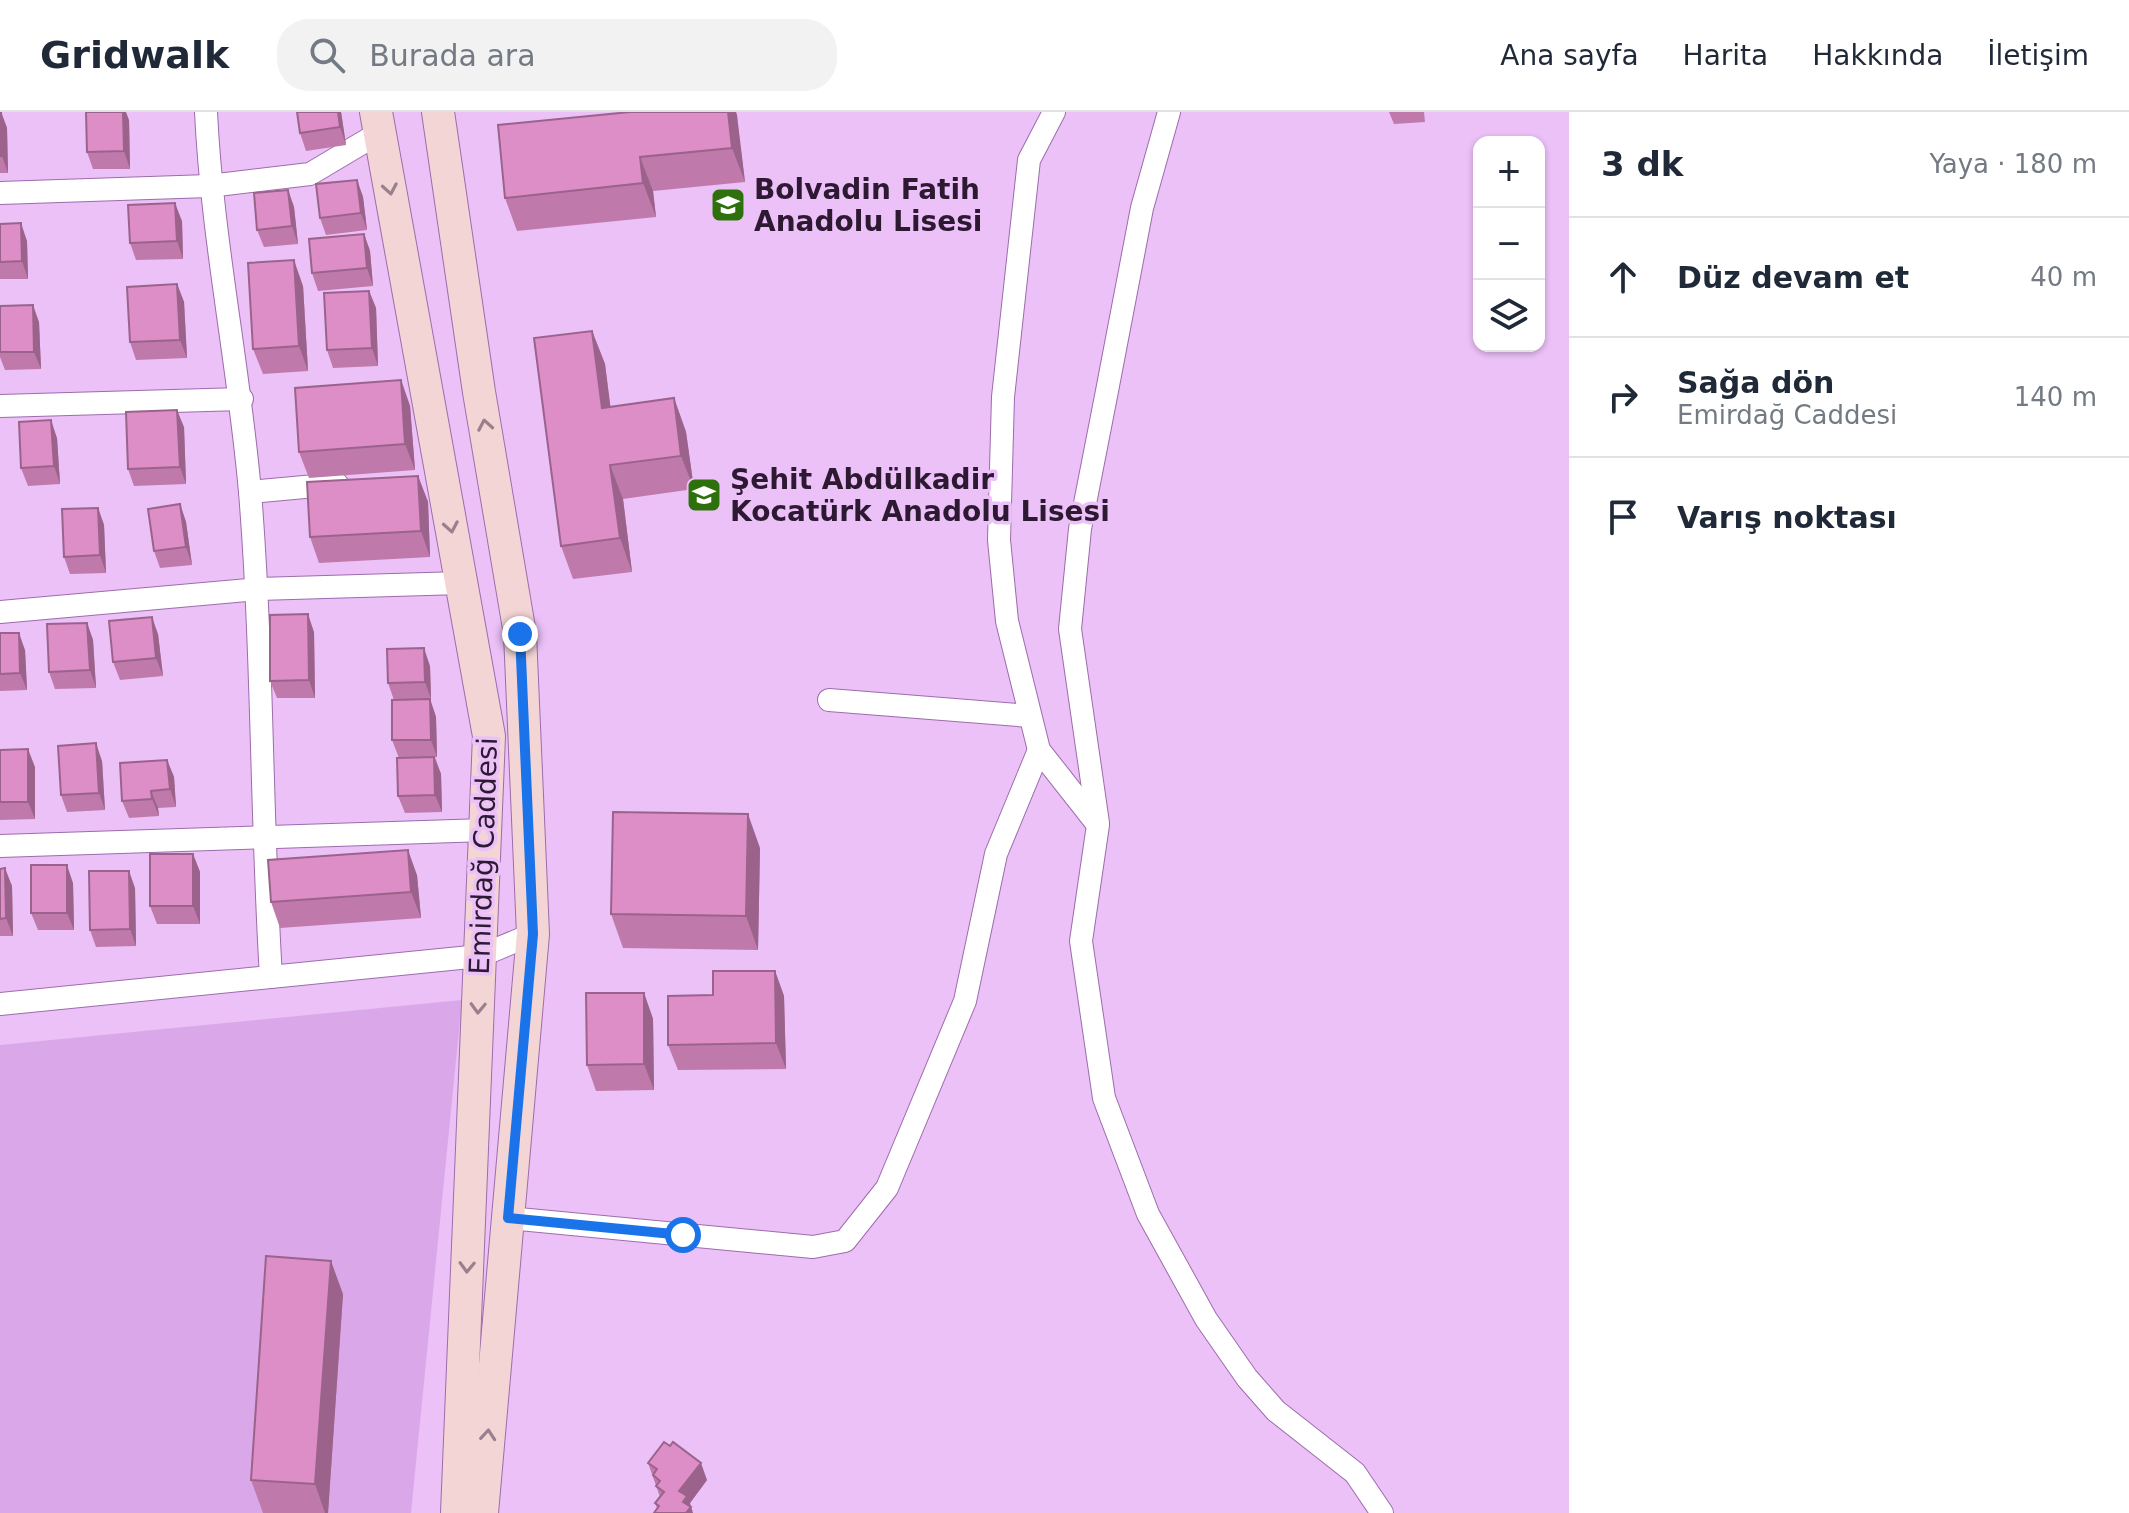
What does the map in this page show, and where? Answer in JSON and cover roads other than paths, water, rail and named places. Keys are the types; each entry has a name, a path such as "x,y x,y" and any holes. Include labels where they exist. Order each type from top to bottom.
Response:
{"main road":[{"name":"Emirdağ Caddesi","path":"438,112 520,634 533,934 482,1513"},
{"name":"Emirdağ Caddesi","path":"378,123 427,476 461,583 489,736 457,1513"}],"street":[{"path":"206,112 209,186 242,399 258,589 263,836 271,977"},
{"path":"1054,112 1029,160 1003,397 999,540 1007,621 1039,750 1098,825"},
{"path":"1169,112 1142,208 1080,529 1070,629 1098,825 1081,941 1104,1098 1148,1214 1206,1319 1247,1378 1276,1411 1355,1473 1382,1513"},
{"path":"0,193 209,186 310,174 378,123"},
{"path":"0,406 242,399"},
{"path":"250,492 353,482"},
{"path":"0,612 258,589 461,583"},
{"path":"829,700 1030,716"},
{"path":"508,1218 813,1247 845,1241 887,1188 965,1001 996,854 1039,750"},
{"path":"0,846 485,830"},
{"path":"0,1004 480,956 533,934"}],"place":[{"name":"Bolvadin Fatih Anadolu Lisesi","path":"728,205"},
{"name":"Şehit Abdülkadir Kocatürk Anadolu Lisesi","path":"704,495"}]}
